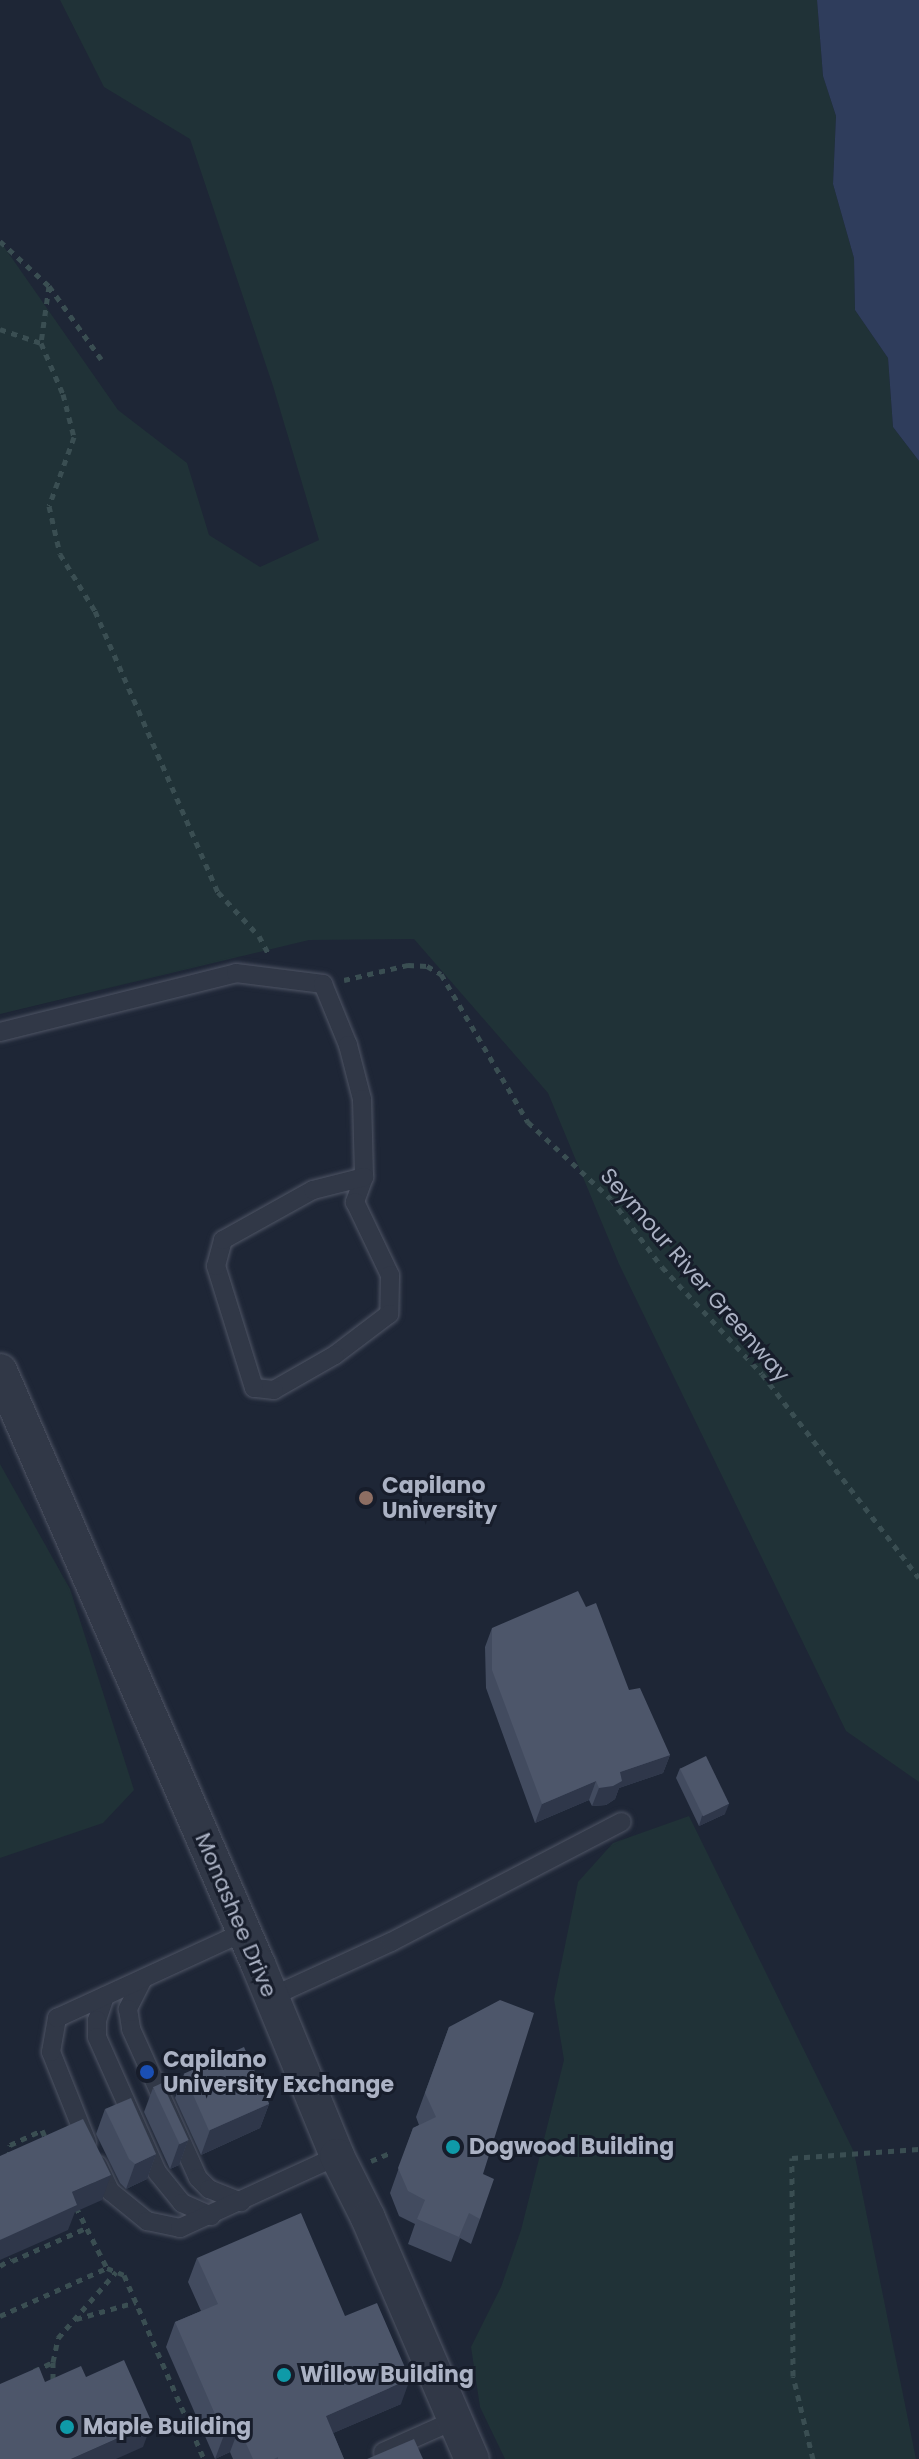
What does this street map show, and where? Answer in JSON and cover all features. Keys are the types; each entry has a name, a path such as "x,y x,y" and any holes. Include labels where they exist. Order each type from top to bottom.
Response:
{"street":[{"name":"Monashee Drive","path":"0,1371 271,1997 350,2160 368,2218 472,2459"}],"lane":[{"path":"0,1032 236,973 323,984 348,1045 362,1099 364,1177 355,1202 390,1275 389,1314 335,1355 274,1390 254,1388 216,1266 223,1240 313,1190 364,1177"},
{"path":"271,1997 391,1942 622,1822"},
{"path":"244,1932 57,2018 51,2052 74,2114 110,2191 147,2221 180,2228 350,2160"},
{"path":"143,1979 128,2009 131,2029 198,2178 209,2189 241,2202"},
{"path":"105,1996 97,2020 97,2037 157,2172 182,2203 211,2216"},
{"path":"383,2452 455,2420"}],"path":[{"path":"0,241 49,286 101,359"},
{"path":"49,286 41,343 63,394 74,437 49,506 60,554 95,611 218,892 259,936 281,977"},
{"path":"0,329 41,343"},
{"name":"Seymour River Greenway","path":"323,984 408,965 427,966 441,974 528,1122 611,1199 662,1267 762,1374 919,1578"},
{"path":"8,2170 10,2145 42,2130 48,2144"},
{"path":"813,2459 793,2376 792,2158 919,2149"},
{"path":"350,2160 392,2152"},
{"path":"73,2200 107,2268 124,2275 204,2459"},
{"path":"0,2266 11,2258 86,2228"},
{"path":"0,2316 107,2268"},
{"path":"53,2387 53,2362 58,2338 116,2272"},
{"path":"75,2319 136,2302"},
{"path":"27,2374 53,2362"}],"shaded area":[{"path":"60,0 817,0 823,76 836,116 833,184 854,258 855,310 888,358 893,427 919,461 919,1782 846,1731 619,1264 548,1093 414,939 309,940 0,1014 0,241 118,410 187,463 209,535 260,567 319,540 273,386 190,139 104,87"},
{"path":"0,1464 70,1589 134,1790 103,1823 0,1858"},
{"path":"689,1816 854,2152 916,2459 505,2459 480,2407 471,2347 501,2287 521,2230 564,2060 554,1999 578,1882 613,1843"}],"water":[{"path":"817,0 919,0 919,461 893,427 888,358 855,310 854,258 833,184 836,116 823,76"}],"building":[{"path":"578,1591 586,1607 596,1603 629,1690 640,1688 670,1755 620,1772 622,1781 613,1786 599,1788 596,1781 542,1804 492,1670 492,1628"},
{"path":"706,1756 729,1804 703,1816 680,1769"},
{"name":"Dogwood Building","path":"500,2000 534,2013 483,2174 494,2179 480,2219 469,2213 459,2237 417,2219 425,2200 408,2191 398,2168 413,2128 436,2117 425,2093 449,2027"},
{"path":"244,2047 269,2104 209,2130 184,2074"},
{"path":"162,2083 189,2140 180,2144 153,2087"},
{"path":"131,2098 156,2154 135,2164 129,2159 105,2109"},
{"path":"83,2119 111,2175 72,2192 77,2205 0,2240 0,2156"},
{"name":"Willow Building","path":"301,2213 345,2316 377,2303 410,2379 326,2416 344,2459 253,2459 239,2428 224,2435 175,2322 218,2304 197,2258"},
{"name":"Maple Building","path":"124,2360 152,2423 71,2459 0,2459 0,2384 39,2367 45,2382 81,2366 86,2377"},
{"path":"414,2439 423,2459 367,2459"}],"place":[{"name":"Capilano University","path":"366,1498"},
{"name":"Capilano University Exchange","path":"147,2072"},
{"name":"Dogwood Building","path":"453,2147"},
{"name":"Willow Building","path":"284,2375"},
{"name":"Maple Building","path":"67,2427"}]}
